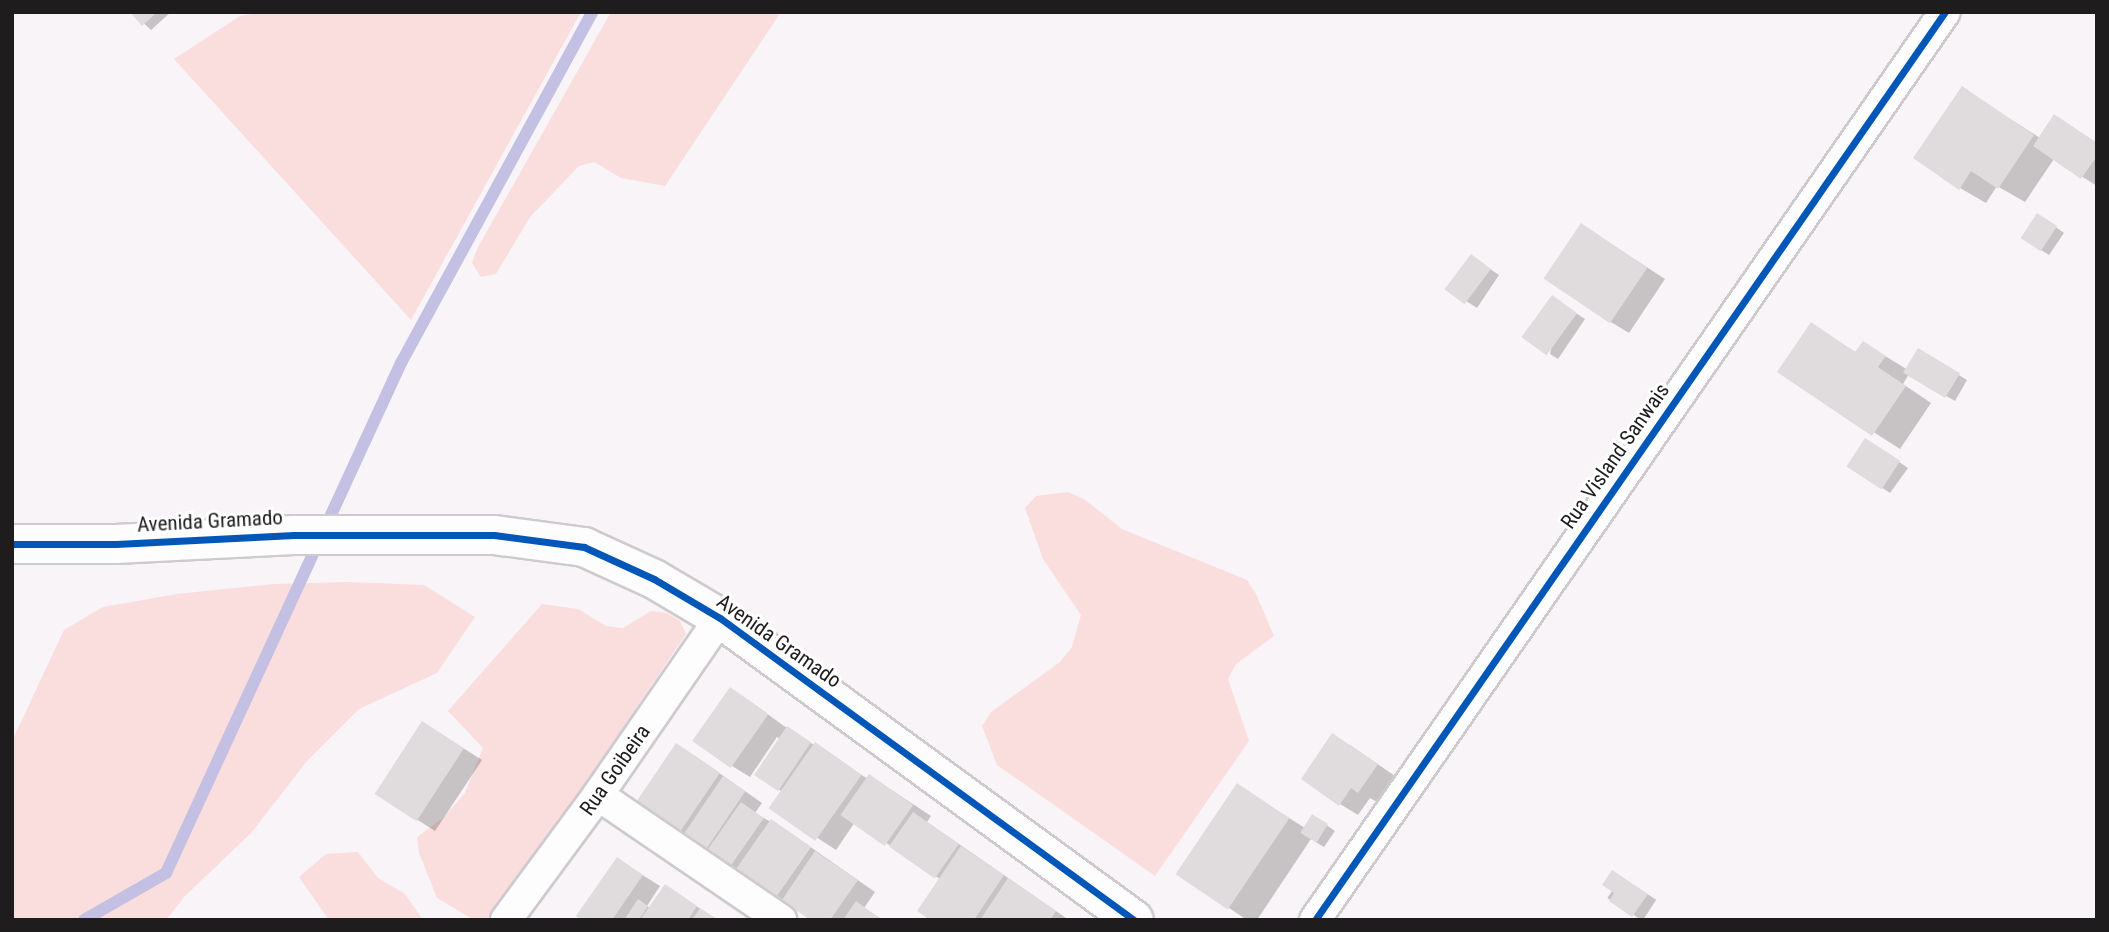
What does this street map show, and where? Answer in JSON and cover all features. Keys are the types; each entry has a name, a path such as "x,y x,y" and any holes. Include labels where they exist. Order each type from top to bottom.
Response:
{"street":[{"name":"Rua Visland Sanwais","path":"1315,920 1945,12"},
{"name":"Avenida Gramado","path":"12,544 116,544 294,535 494,535 584,547 654,579 720,618 1134,920"},
{"name":"Rua Goibeira","path":"506,920 598,795 720,618"},
{"path":"598,795 780,920"}],"shaded area":[{"path":"263,12 581,12 411,320 174,59 240,16"},
{"path":"611,12 781,12 665,186 621,178 594,162 579,166 530,217 496,274 481,277 472,263 477,249"},
{"path":"1068,492 1084,499 1122,529 1247,580 1274,636 1236,664 1228,679 1249,741 1155,876 997,765 982,726 991,712 1060,662 1072,647 1081,615 1043,559 1025,508 1036,496"},
{"path":"349,582 424,585 475,617 437,673 359,709 307,761 251,833 185,896 166,920 12,920 12,741 64,630 103,607 177,594 274,584"},
{"path":"542,604 578,609 606,626 623,628 651,611 667,613 680,621 686,634 496,917 474,920 437,898 419,853 417,837 443,818 465,793 483,748 448,711"},
{"path":"358,852 378,878 405,894 423,920 329,920 299,877 326,854"}],"building":[{"path":"130,12 157,12 142,26"},
{"path":"1962,86 2034,135 1998,189 1971,171 1959,190 1913,158"},
{"path":"2054,114 2097,143 2097,156 2081,179 2033,146"},
{"path":"2037,213 2057,226 2041,251 2021,238"},
{"path":"1581,223 1647,268 1610,323 1544,279"},
{"path":"1471,254 1491,269 1464,304 1445,289"},
{"path":"1552,295 1577,313 1547,355 1521,337"},
{"path":"1811,322 1855,352 1863,341 1886,356 1878,367 1906,386 1872,436 1777,372"},
{"path":"1918,348 1960,373 1945,398 1903,373"},
{"path":"1865,438 1900,461 1882,489 1846,467"},
{"path":"730,687 769,714 731,768 692,741"},
{"path":"422,721 464,748 417,821 375,794"},
{"path":"787,726 811,742 778,791 754,775"},
{"path":"1332,733 1378,764 1358,793 1351,788 1339,806 1301,779"},
{"path":"815,742 862,775 815,841 769,808"},
{"path":"676,743 720,773 680,831 636,802"},
{"path":"869,774 913,805 885,846 840,815"},
{"path":"723,776 745,791 706,850 683,835"},
{"path":"1237,783 1289,818 1228,909 1175,874"},
{"path":"741,802 764,818 730,866 707,850"},
{"path":"913,812 959,844 935,879 889,846"},
{"path":"1312,814 1328,824 1316,843 1300,833"},
{"path":"771,819 811,847 774,900 734,871"},
{"path":"961,846 1004,875 974,920 930,920 917,911"},
{"path":"815,851 858,880 830,920 810,920 782,900"},
{"path":"617,857 643,875 612,920 581,920 576,916"},
{"path":"1612,870 1648,894 1632,917 1609,901 1614,893 1602,885"},
{"path":"1008,878 1056,911 1050,920 980,920"},
{"path":"665,884 697,906 688,920 640,920"},
{"path":"638,899 648,906 640,918 624,920"},
{"path":"856,901 882,920 843,920"},
{"path":"700,908 718,920 692,920"}],"waterway":[{"path":"84,920 166,873 401,363 592,12"}],"cycle path":[{"path":"1315,920 1945,12"},
{"path":"12,544 116,544 294,535 494,535 584,547 654,579 720,618 1134,920"}]}
